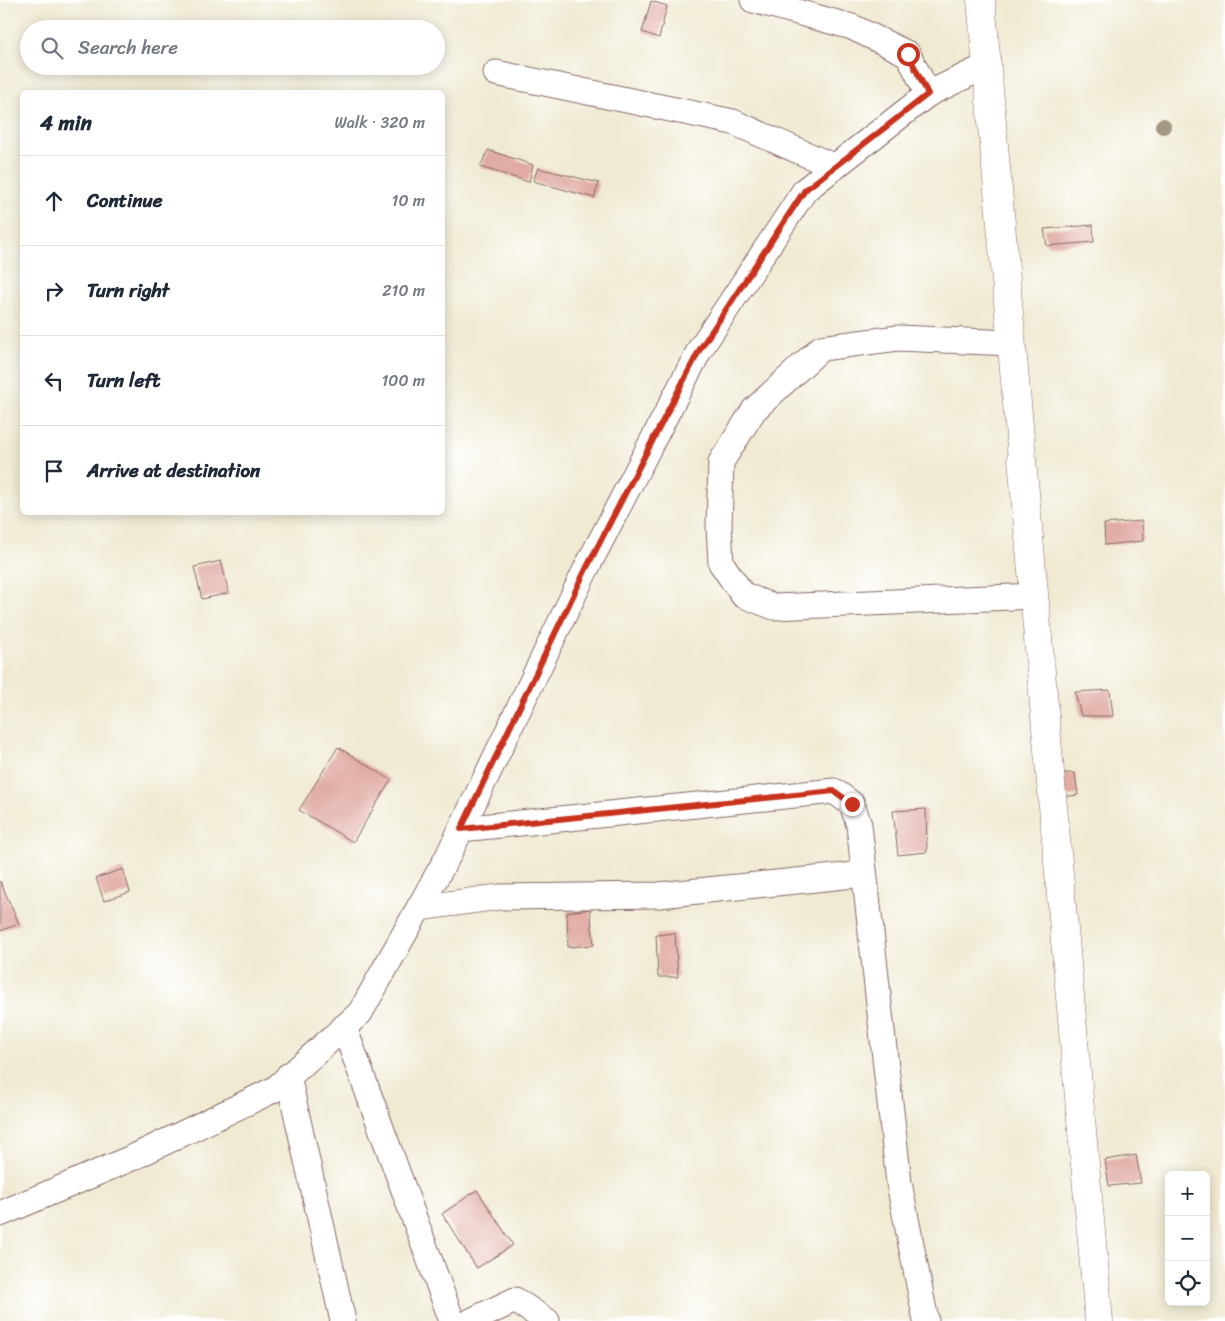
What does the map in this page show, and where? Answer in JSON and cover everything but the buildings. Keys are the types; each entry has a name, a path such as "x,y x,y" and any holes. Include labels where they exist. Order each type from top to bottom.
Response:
{"main road":[{"path":"980,0 1100,1321"}],"street":[{"path":"752,0 852,27 908,54 928,94"},
{"path":"0,1214 134,1157 275,1089 360,1013 448,856 586,569 700,349 805,190 928,94 986,66"},
{"path":"496,73 733,122 835,167"},
{"path":"1011,343 898,338 821,348 754,410 721,462 719,526 721,563 743,595 774,607 1034,596"},
{"path":"461,829 834,791 852,804 859,825 899,1183 926,1321"},
{"path":"419,908 500,897 659,895 864,874"},
{"path":"344,1027 452,1321"},
{"path":"288,1076 343,1321"},
{"path":"471,1321 515,1300 546,1321"}],"route":[{"path":"852,804 834,791 461,829 586,569 700,349 805,190 928,94 908,54"}]}
